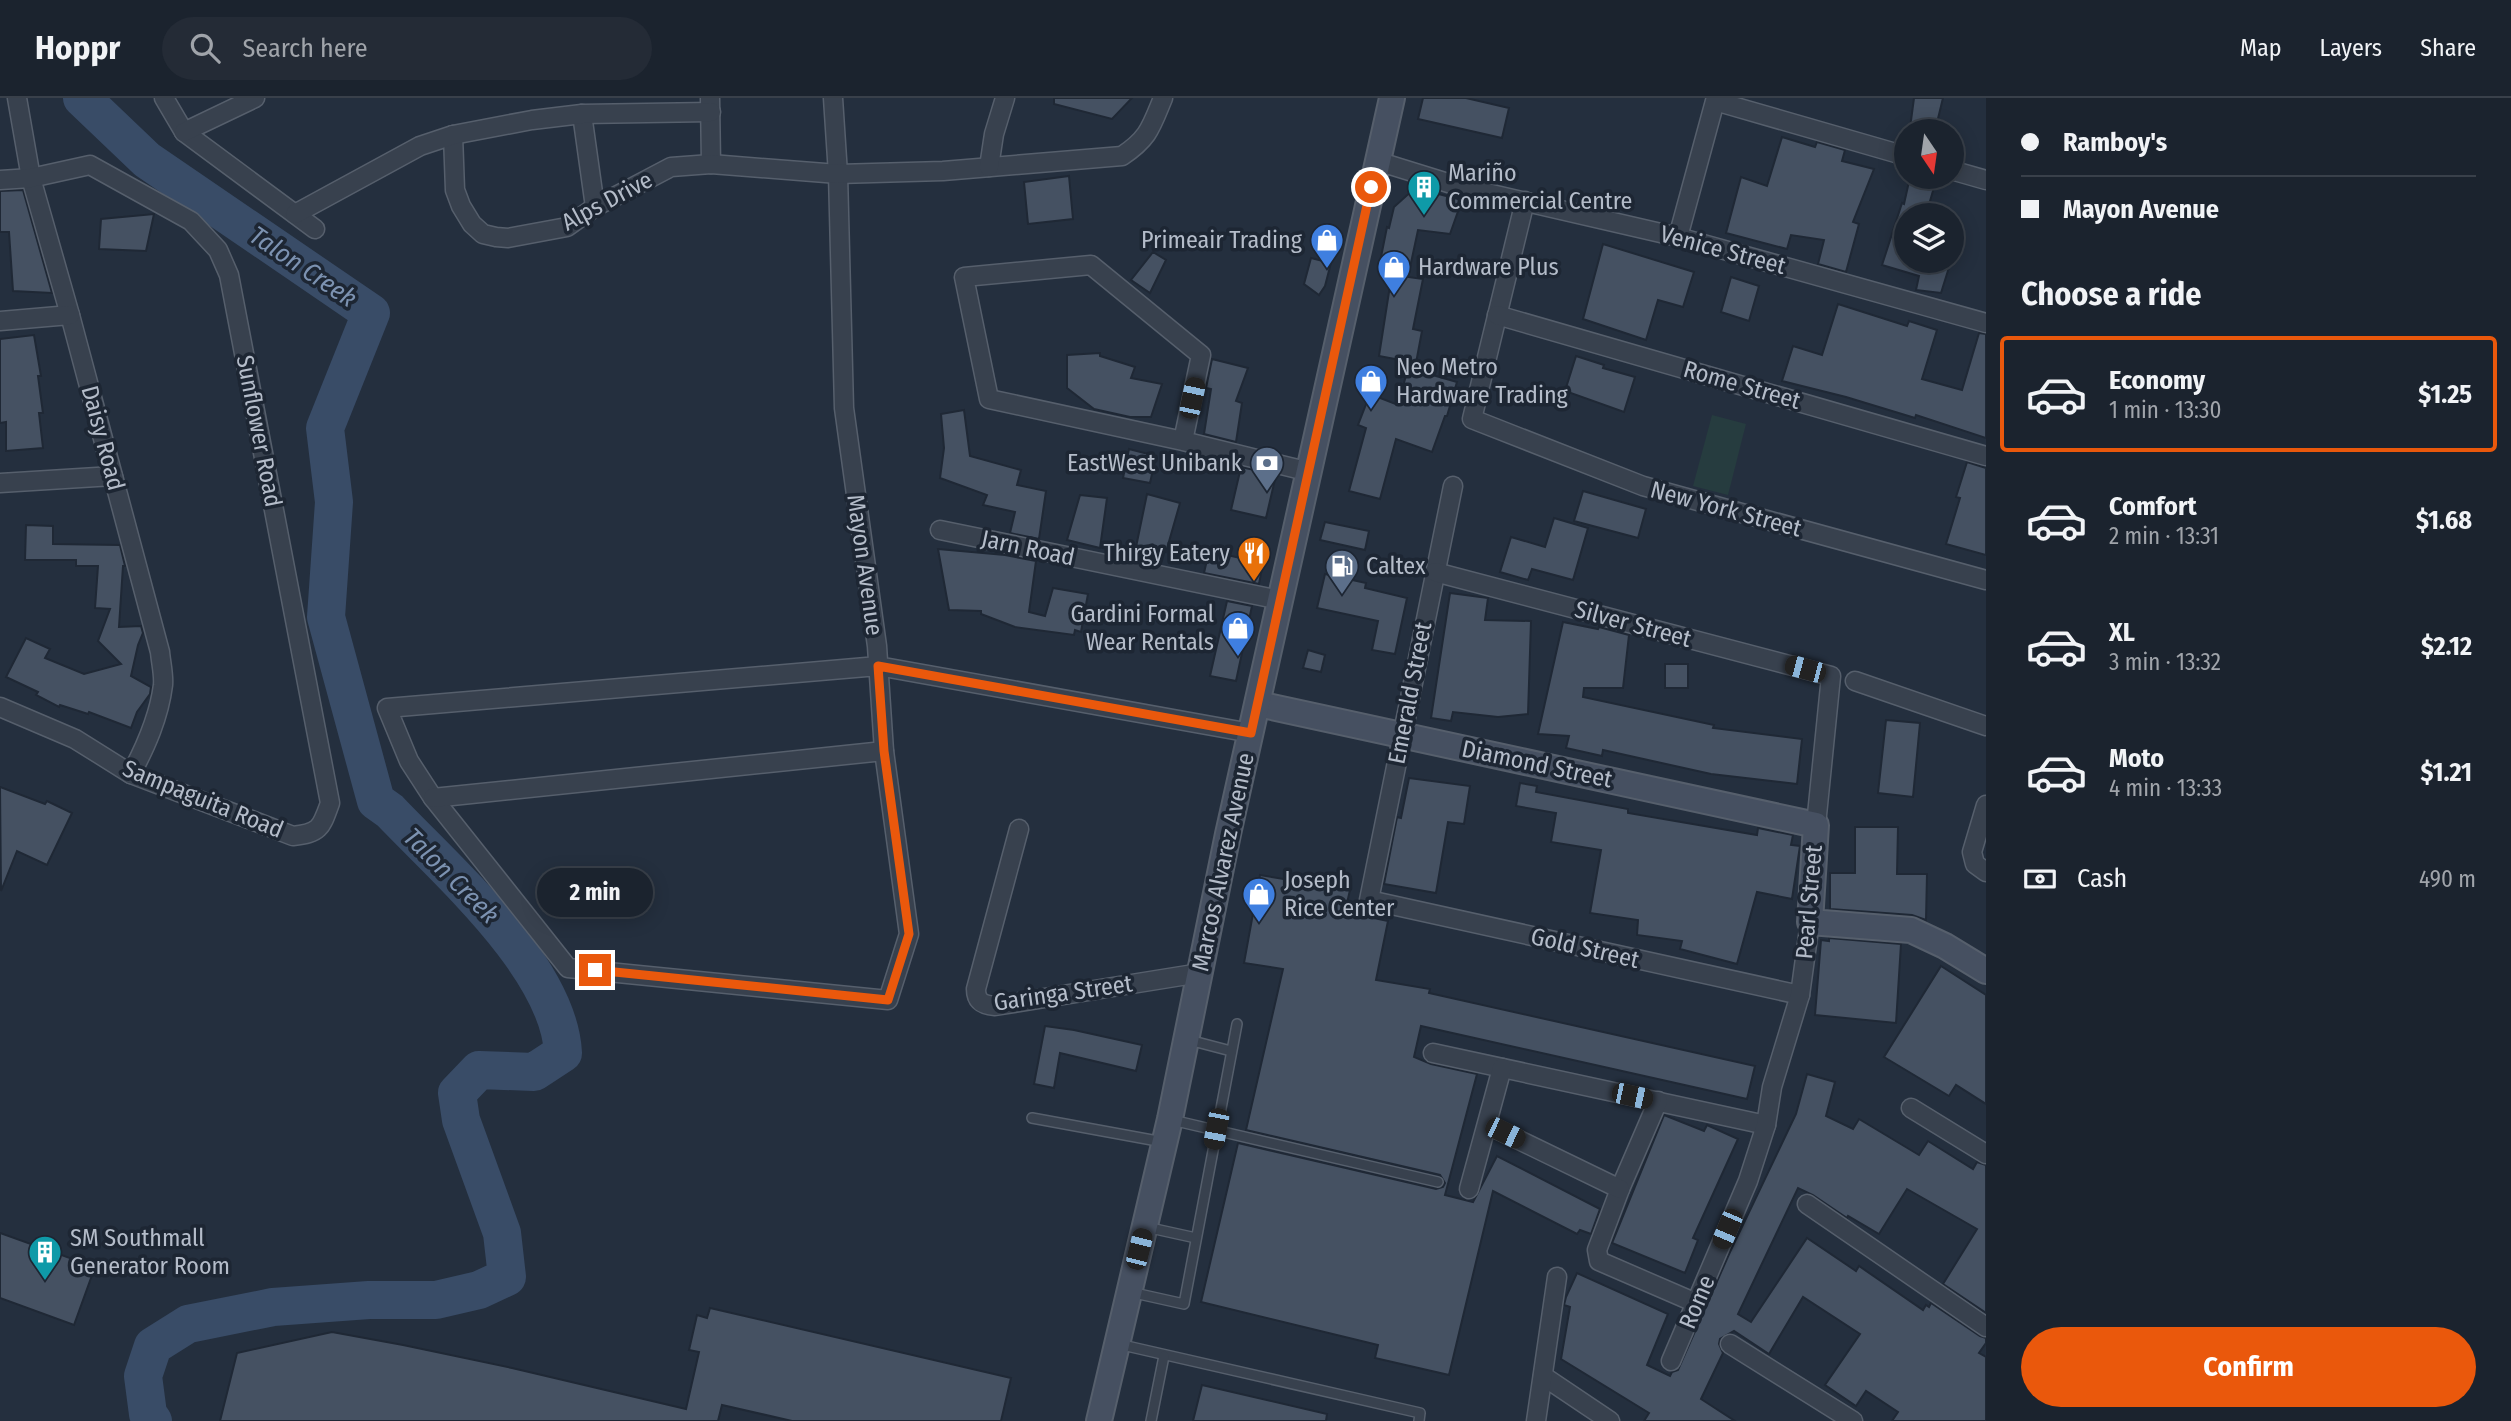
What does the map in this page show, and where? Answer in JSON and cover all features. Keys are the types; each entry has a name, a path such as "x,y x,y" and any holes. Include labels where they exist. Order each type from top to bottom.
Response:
{"main road":[{"name":"Marcos Alvarez Avenue","path":"1099,1421 1167,1131 1251,733 1392,98"},
{"name":"Diamond Street","path":"1258,704 1816,825"},
{"name":"Pearl Street","path":"1810,922 1816,825"},
{"path":"1810,922 1911,930 1945,946 1986,971"}],"street":[{"name":"Daisy Road","path":"17,98 31,178 160,652 163,683 148,743 131,774"},
{"path":"164,98 184,132 314,229"},
{"path":"184,132 255,98"},
{"name":"Mayon Avenue","path":"433,798 568,968 888,1000 909,934 884,751 878,666 844,408 838,174 833,98"},
{"path":"989,167 994,134 1004,98"},
{"name":"Alps Drive","path":"453,135 455,190 472,224 483,234 508,237 567,227 595,207 671,167 712,164 838,174 943,171 1122,156 1140,144 1150,130 1163,98"},
{"path":"1678,237 1715,100 1894,152"},
{"path":"295,214 420,146 453,135 532,120 582,114 710,105 712,164"},
{"path":"582,114 595,207"},
{"name":"Venice Street","path":"1377,162 1461,187 1678,237 1986,323"},
{"name":"Sunflower Road","path":"0,180 31,178 90,165 191,221 218,250 229,275 330,803 323,822 311,834 293,836"},
{"path":"1964,174 1986,180"},
{"path":"1497,315 1525,201"},
{"path":"1183,441 1201,355 1091,265 964,277 989,398 1310,472"},
{"path":"0,320 70,315"},
{"name":"New York Street","path":"1497,315 1472,419 1643,486 1986,580"},
{"name":"Rome Street","path":"1497,315 1986,456"},
{"path":"0,483 113,476"},
{"name":"Emerald Street","path":"1369,900 1452,486"},
{"name":"Jarn Road","path":"940,530 1280,600"},
{"name":"Silver Street","path":"1434,572 1831,676"},
{"path":"884,751 433,798 408,761 387,708 878,666 1251,733"},
{"name":"Pearl Street","path":"1816,825 1831,676"},
{"path":"1855,681 1986,726"},
{"name":"Sampaguita Road","path":"0,707 75,739 131,774 293,836"},
{"path":"1986,806 1972,852 1975,864 1986,872"},
{"name":"Garinga Street","path":"1019,830 975,989 982,1004 995,1006 1200,972"},
{"name":"Gold Street","path":"1369,900 1800,995"},
{"name":"Pearl Street","path":"1766,1125 1772,1087 1800,995 1810,922"},
{"path":"1433,1053 1766,1125"},
{"path":"1469,1189 1502,1068"},
{"path":"1658,1101 1597,1250 1599,1261 1696,1303"},
{"path":"1911,1108 1986,1153"},
{"path":"1488,1125 1620,1189"},
{"name":"Rome","path":"1671,1361 1748,1181 1766,1125"},
{"path":"1807,1204 1986,1327"},
{"path":"1536,1421 1557,1276"},
{"path":"1730,1345 1853,1421"},
{"path":"1544,1376 1610,1421"}],"lane":[{"path":"1128,1292 1185,1304 1237,1024"},
{"path":"1186,1039 1231,1051"},
{"path":"1032,1118 1167,1131 1216,1129 1438,1182"},
{"path":"1144,1227 1196,1238"},
{"path":"1116,1344 1420,1413 1419,1421"},
{"path":"1151,1421 1164,1356"}],"green space":[{"path":"1712,415 1746,424 1728,495 1693,486"}],"building":[{"path":"1054,98 1132,98 1112,119 1054,104"},
{"path":"1423,98 1466,98 1509,108 1502,138 1418,119"},
{"path":"1914,98 1943,98 1938,119 1911,119"},
{"path":"1782,137 1815,147 1817,142 1845,150 1842,161 1874,169 1853,222 1859,224 1846,272 1818,264 1824,240 1791,235 1787,249 1726,233 1741,177 1767,186"},
{"path":"1069,176 1073,219 1028,224 1024,182"},
{"path":"1415,188 1462,200 1450,234 1418,230 1408,277 1423,279 1413,329 1422,331 1416,363 1379,356 1394,260 1381,257 1387,227 1389,228 1394,207"},
{"path":"1907,189 1934,189 1929,203 1904,203"},
{"path":"23,190 52,293 13,291 9,232 0,232 0,191"},
{"path":"154,214 146,251 99,249 101,219"},
{"path":"1894,228 1894,269 1882,265"},
{"path":"1603,244 1694,272 1683,307 1658,300 1646,340 1583,319"},
{"path":"1153,252 1166,260 1150,293 1131,280"},
{"path":"1311,258 1331,263 1325,286 1319,295 1304,284"},
{"path":"1909,273 1947,273 1941,293 1916,290 1919,276"},
{"path":"1731,277 1759,286 1749,321 1721,312"},
{"path":"1838,304 1907,326 1909,321 1937,330 1922,379 1962,390 1979,333 1986,334 1986,438 1916,415 1915,418 1782,381 1793,346 1822,355"},
{"path":"34,335 41,376 38,376 43,413 39,413 43,448 6,451 6,422 0,423 0,339"},
{"path":"1100,353 1100,356 1135,367 1131,378 1162,384 1151,417 1130,417 1094,409 1067,388 1067,355"},
{"path":"1576,356 1604,365 1603,368 1635,377 1624,412 1565,391"},
{"path":"1212,359 1248,368 1236,401 1242,403 1236,442 1204,434 1211,389 1206,388"},
{"path":"1408,368 1457,382 1432,452 1396,439 1380,499 1349,491 1366,428 1358,425 1370,394 1398,405"},
{"path":"964,410 970,456 1021,470 1017,485 1046,491 1039,539 1010,533 1015,512 983,505 987,495 940,478 944,448 941,414"},
{"path":"1129,449 1156,456 1150,483 1123,478"},
{"path":"1967,462 1986,468 1986,555 1946,544 1960,498 1956,497"},
{"path":"1241,467 1276,475 1266,518 1231,510"},
{"path":"1583,491 1646,509 1638,538 1574,521"},
{"path":"1147,494 1180,503 1166,552 1136,547"},
{"path":"1080,495 1107,498 1100,548 1067,540"},
{"path":"1554,518 1588,528 1573,580 1532,569 1528,580 1500,572 1511,537 1545,547"},
{"path":"1325,522 1369,531 1365,550 1320,540"},
{"path":"26,525 53,526 53,544 120,545 125,566 119,627 141,626 143,633 131,676 151,687 150,694 137,712 131,728 89,712 88,714 60,705 59,707 36,695 38,692 6,677 26,638 50,649 45,658 84,674 121,664 98,641 110,609 95,608 98,566 76,566 76,560 25,560"},
{"path":"938,549 1005,555 1036,561 1029,612 1045,616 1053,588 1088,594 1081,632 1075,630 1074,635 1015,627 981,614 981,611 949,610"},
{"path":"1209,551 1263,563 1259,584 1204,573"},
{"path":"1325,574 1366,583 1365,588 1407,598 1395,654 1372,650 1378,621 1317,608"},
{"path":"1450,593 1488,598 1485,620 1531,621 1528,714 1498,717 1453,712 1451,721 1431,718"},
{"path":"1227,601 1252,606 1236,681 1210,676"},
{"path":"1563,622 1629,635 1623,688 1584,688 1583,697 1714,725 1713,728 1802,739 1797,784 1711,774 1603,750 1602,756 1566,748 1569,736 1538,734"},
{"path":"1308,650 1325,655 1321,672 1303,668"},
{"path":"1665,664 1688,664 1688,688 1665,688"},
{"path":"1886,720 1920,723 1913,797 1878,793"},
{"path":"1409,778 1470,786 1464,824 1448,822 1436,893 1384,884 1397,817 1401,818"},
{"path":"1520,783 1537,786 1536,792 1628,809 1628,813 1757,835 1758,828 1793,835 1791,845 1800,846 1792,899 1757,892 1737,964 1680,949 1682,941 1637,935 1638,920 1590,913 1601,850 1551,842 1556,813 1516,806"},
{"path":"0,787 45,804 47,801 72,813 47,865 17,851 1,891"},
{"path":"1855,827 1898,827 1897,874 1927,874 1926,920 1912,915 1830,909 1830,873 1855,873"},
{"path":"1260,875 1350,890 1345,912 1388,921 1376,980 1430,989 1429,993 1755,1066 1747,1099 1421,1026 1414,1057 1431,1064 1477,1074 1445,1195 1473,1202 1497,1156 1600,1209 1591,1234 1580,1230 1577,1234 1493,1191 1449,1375 1375,1358 1378,1345 1201,1302 1238,1143 1436,1189 1443,1187 1445,1183 1440,1175 1246,1130 1283,969 1244,963"},
{"path":"1829,938 1901,944 1896,1023 1815,1015 1821,940 1829,941"},
{"path":"1941,966 1986,995 1986,1104 1956,1085 1949,1096 1884,1057"},
{"path":"1045,1026 1142,1045 1136,1071 1060,1053 1054,1088 1034,1084"},
{"path":"1807,1074 1835,1082 1826,1116 1853,1129 1859,1119 1919,1155 1928,1141 1973,1169 1977,1162 1986,1165 1986,1313 1943,1284 1977,1229 1907,1189 1879,1234 1798,1188 1738,1314 1751,1322 1807,1238 1856,1271 1859,1266 1923,1310 1931,1303 1986,1338 1986,1343 1979,1353 1986,1357 1986,1421 1892,1421 1898,1412 1866,1391 1856,1406 1825,1385 1860,1334 1803,1297 1769,1354 1734,1331 1720,1339 1723,1353 1701,1399 1735,1421 1644,1421 1649,1413 1561,1359 1570,1307 1564,1305 1577,1273 1668,1314 1647,1365 1670,1376 1678,1370 1730,1252 1796,1114"},
{"path":"1664,1115 1704,1131 1707,1125 1738,1139 1693,1238 1698,1240 1685,1273 1612,1243"},
{"name":"SM Southmall Generator Room","path":"0,1233 95,1267 74,1325 0,1298"},
{"path":"710,1308 1011,1378 1001,1421 792,1421 722,1405 718,1421 220,1421 237,1353 332,1332 512,1368 686,1409 699,1352 689,1350 697,1315 707,1318"},
{"path":"1202,1385 1327,1414 1326,1421 1193,1421"}],"waterway":[{"name":"Talon Creek","path":"82,98 147,160 371,313 325,428 334,502 326,617 376,801 390,811 469,892 522,955 542,988 557,1021 563,1053 534,1072 479,1070 457,1093 461,1120 502,1233 507,1277 479,1290 436,1300 369,1300 273,1307 188,1324 153,1346 143,1376 148,1414 153,1421"}],"place":[{"name":"Mariño Commercial Centre","path":"1424,217"},
{"name":"Primeair Trading","path":"1327,270"},
{"name":"Hardware Plus","path":"1394,297"},
{"name":"Neo Metro Hardware Trading","path":"1371,411"},
{"name":"EastWest Unibank","path":"1267,493"},
{"name":"Thirgy Eatery","path":"1254,583"},
{"name":"Caltex","path":"1342,596"},
{"name":"Gardini Formal Wear Rentals","path":"1238,658"},
{"name":"Joseph Rice Center","path":"1259,924"},
{"name":"SM Southmall Generator Room","path":"45,1282"}],"route":[{"path":"595,970 888,1000 909,934 884,751 878,666 1251,733 1371,187"}]}
